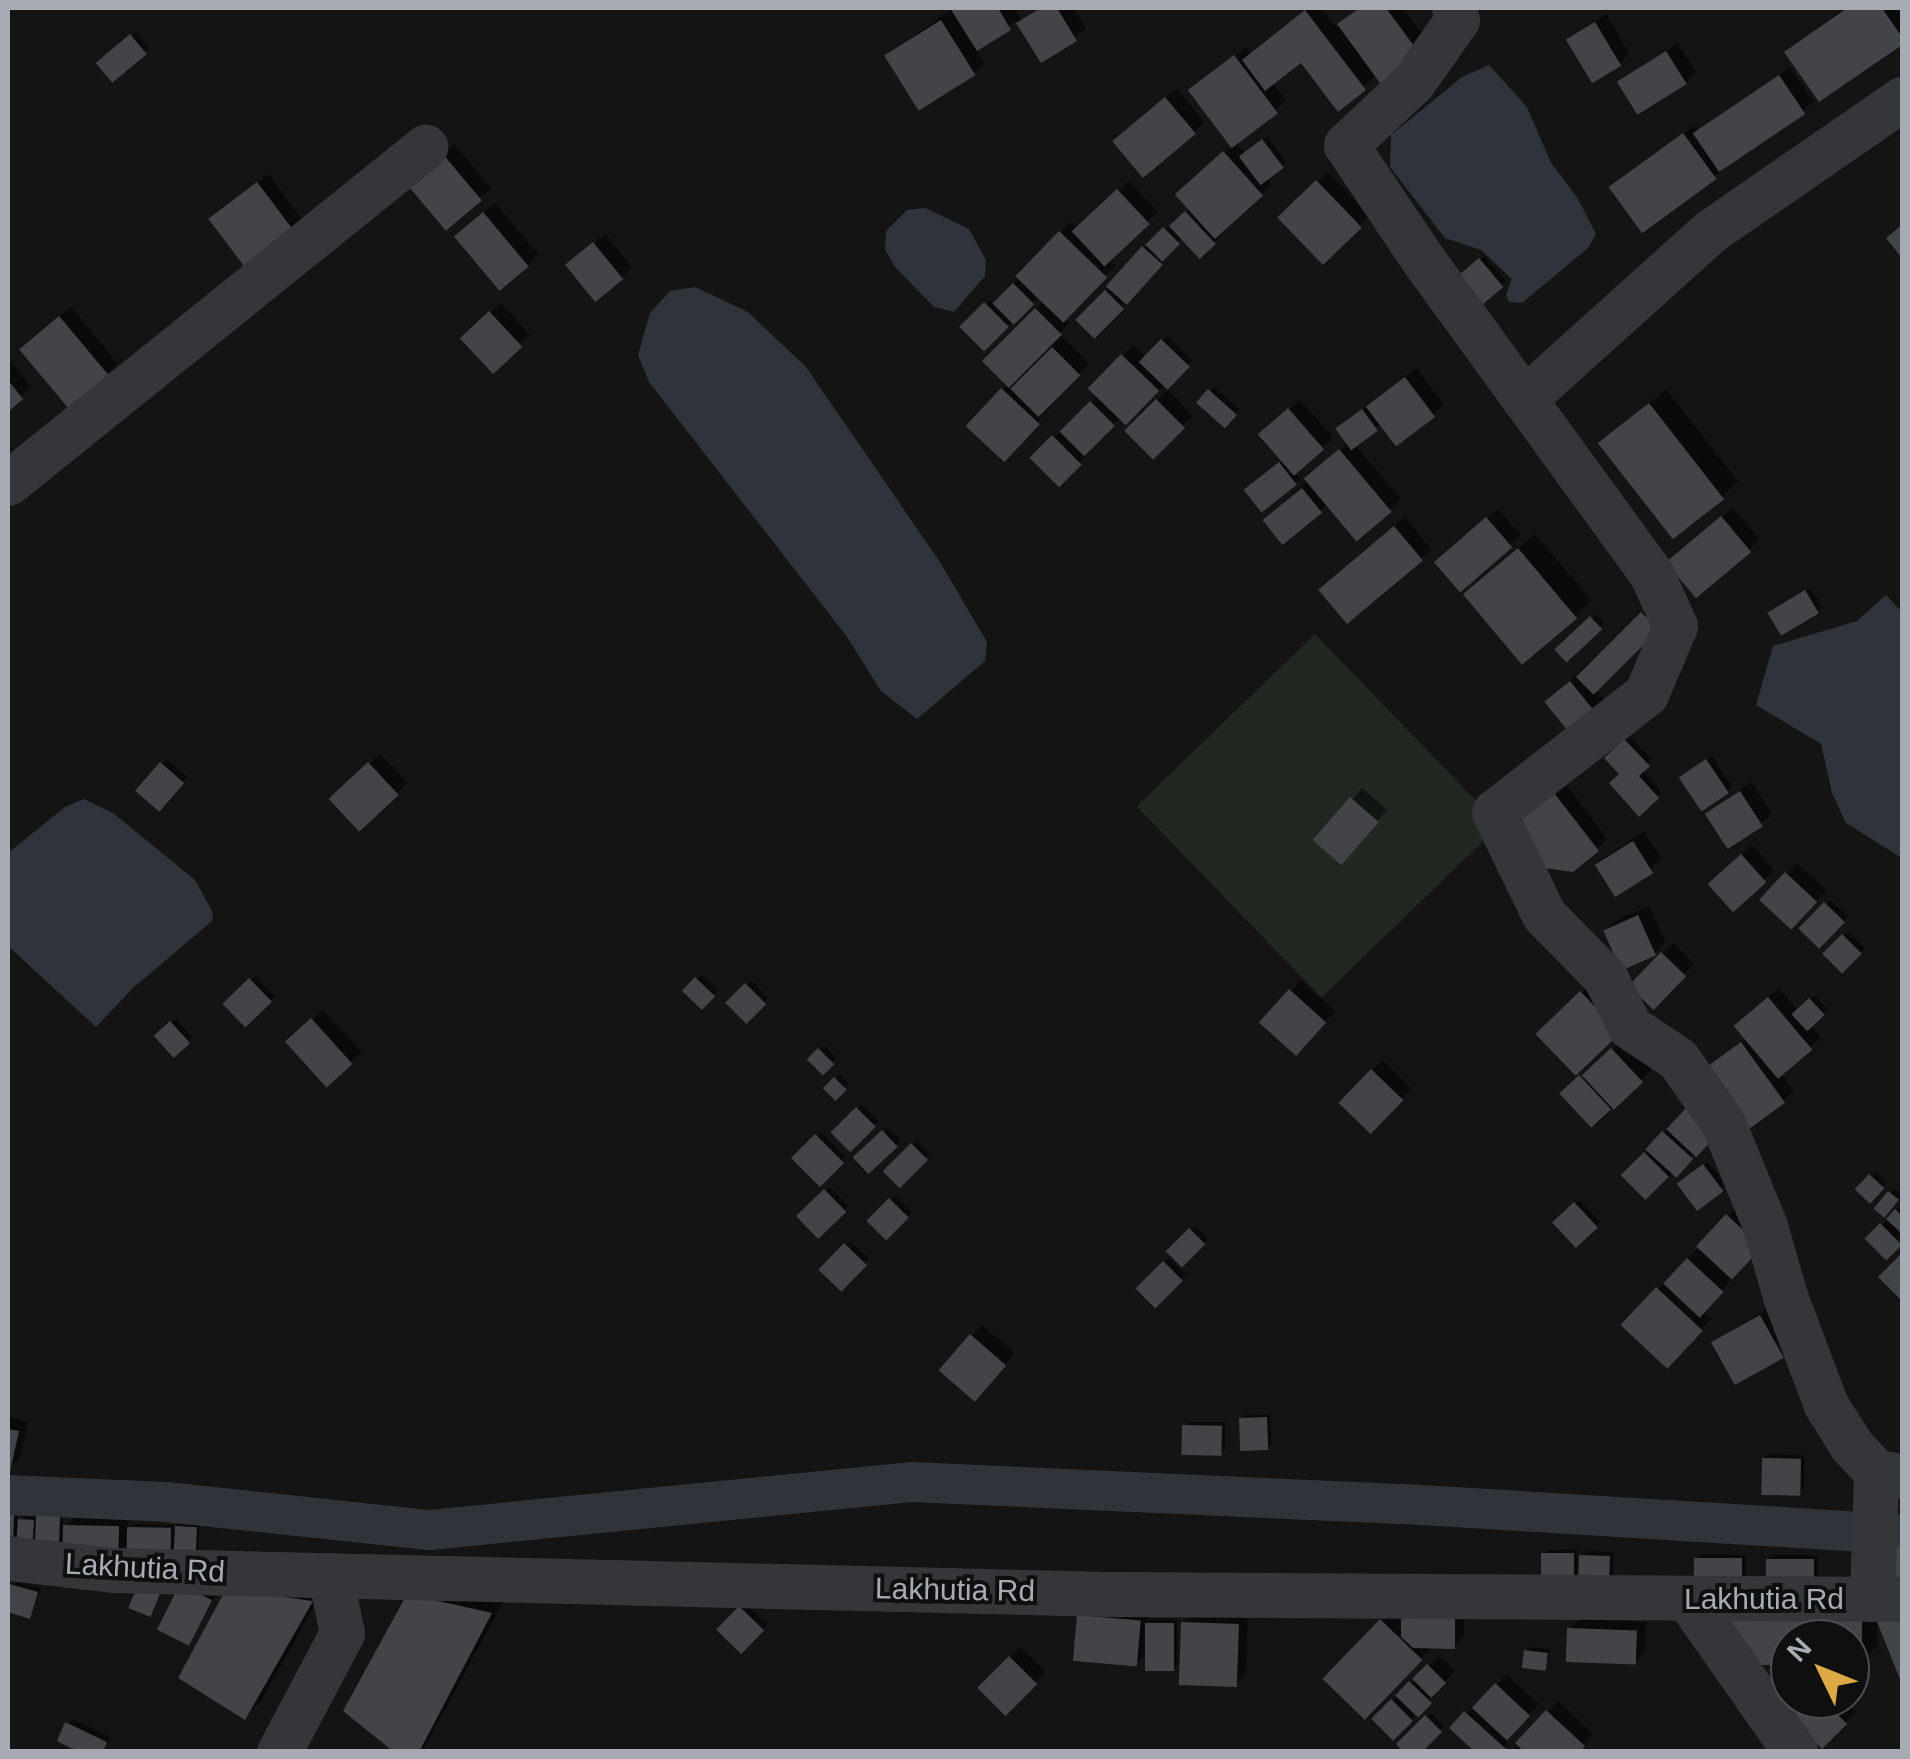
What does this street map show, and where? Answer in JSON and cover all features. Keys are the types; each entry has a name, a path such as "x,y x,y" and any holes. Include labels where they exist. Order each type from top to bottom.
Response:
{"street":[{"path":"1454,8 1457,20 1413,82 1346,145 1652,576 1675,626 1646,694 1494,812 1544,915 1605,976 1630,1027 1678,1060 1723,1123 1765,1226 1786,1299 1826,1404 1852,1446 1884,1480 1883,1585"},
{"path":"1524,399 1712,230 1902,99"},
{"path":"8,482 425,147"},
{"name":"Lakhutia Rd","path":"8,1558 113,1570 1109,1594 1688,1599 1883,1585"},
{"path":"278,1752 342,1633 330,1575"},
{"path":"1688,1599 1795,1752"}],"shaded area":[{"path":"1489,65 1527,107 1551,163 1577,197 1596,234 1588,248 1522,303 1509,302 1506,295 1512,279 1481,250 1445,238 1390,167 1391,135 1462,77"},
{"path":"925,208 969,229 986,260 985,276 954,312 934,307 894,266 885,249 886,231 907,210"},
{"path":"695,287 748,312 806,367 940,562 987,642 985,661 917,719 881,691 847,637 649,382 638,355 650,313 670,291"},
{"path":"1886,595 1902,612 1902,858 1846,823 1832,793 1821,744 1756,705 1773,646 1857,621"},
{"path":"1315,634 1500,825 1321,998 1137,806"},
{"path":"84,799 113,813 195,880 213,913 212,921 133,988 96,1027 8,946 8,853 65,807"}],"building":[{"path":"950,8 998,8 1011,30 977,51"},
{"path":"1041,8 1057,8 1077,41 1041,63 1016,23"},
{"path":"1360,8 1386,8 1420,54 1380,83 1337,24"},
{"path":"1847,8 1882,8 1902,37 1902,45 1819,102 1784,52"},
{"path":"1305,10 1366,90 1338,112 1301,63 1265,91 1242,60"},
{"path":"941,20 975,75 919,111 884,56"},
{"path":"1595,22 1621,66 1592,83 1566,40"},
{"path":"130,34 147,54 112,83 96,63"},
{"path":"1666,51 1687,84 1637,115 1617,82"},
{"path":"1234,55 1278,113 1232,148 1188,90"},
{"path":"1779,75 1805,114 1719,172 1693,133"},
{"path":"1165,97 1196,134 1143,178 1112,141"},
{"path":"1683,133 1717,179 1642,233 1609,187"},
{"path":"1262,139 1284,168 1261,185 1239,156"},
{"path":"1223,151 1263,196 1215,239 1175,194"},
{"path":"442,153 482,200 446,231 406,183"},
{"path":"1316,180 1362,227 1323,265 1277,218"},
{"path":"257,182 294,232 246,268 208,219"},
{"path":"1117,189 1150,224 1104,266 1072,231"},
{"path":"1185,211 1216,244 1200,259 1169,226"},
{"path":"483,212 529,266 500,291 454,236"},
{"path":"1902,225 1902,258 1886,238"},
{"path":"1163,227 1180,244 1162,262 1145,245"},
{"path":"1059,231 1107,278 1063,323 1015,276"},
{"path":"593,242 623,279 595,302 565,265"},
{"path":"1142,246 1163,265 1127,305 1106,286"},
{"path":"1479,258 1503,287 1478,308 1454,279"},
{"path":"1013,283 1034,304 1014,325 992,304"},
{"path":"1105,290 1124,309 1094,339 1075,320"},
{"path":"984,302 1009,327 984,351 959,327"},
{"path":"1035,308 1062,335 1009,388 982,361"},
{"path":"489,311 522,347 493,374 460,338"},
{"path":"59,316 109,376 69,409 19,349"},
{"path":"1161,339 1190,367 1168,390 1139,362"},
{"path":"1052,347 1080,375 1039,417 1010,389"},
{"path":"1121,354 1159,391 1126,425 1088,389"},
{"path":"1405,377 1435,417 1396,446 1366,406"},
{"path":"8,380 23,399 8,412"},
{"path":"1001,388 1040,424 1004,462 966,426"},
{"path":"1208,389 1237,415 1225,428 1196,402"},
{"path":"1156,399 1185,428 1153,460 1124,431"},
{"path":"1090,401 1115,426 1084,456 1060,431"},
{"path":"1649,403 1724,499 1673,539 1598,443"},
{"path":"1288,408 1324,450 1294,476 1258,434"},
{"path":"1362,409 1378,431 1351,450 1335,428"},
{"path":"1052,435 1082,465 1059,487 1029,458"},
{"path":"1339,449 1392,512 1356,541 1304,479"},
{"path":"1279,462 1297,485 1261,513 1244,490"},
{"path":"1302,488 1322,513 1283,545 1262,520"},
{"path":"1721,516 1751,552 1696,598 1666,562"},
{"path":"1486,517 1512,547 1460,592 1434,562"},
{"path":"1394,526 1423,560 1347,624 1318,590"},
{"path":"1518,548 1577,618 1522,665 1463,594"},
{"path":"1805,590 1819,613 1781,636 1767,613"},
{"path":"1641,612 1659,630 1594,695 1576,677"},
{"path":"1590,616 1602,629 1566,663 1554,649"},
{"path":"1570,681 1602,721 1576,741 1544,702"},
{"path":"1624,739 1650,766 1639,776 1659,798 1639,817 1609,783 1619,774 1604,758"},
{"path":"1706,759 1729,793 1702,811 1679,777"},
{"path":"160,762 184,783 159,812 135,791"},
{"path":"368,762 399,795 359,832 329,799"},
{"path":"1544,780 1599,851 1573,872 1544,868 1502,813"},
{"path":"1740,791 1763,826 1728,849 1705,814"},
{"path":"1350,797 1379,822 1341,865 1313,840"},
{"path":"1633,841 1653,873 1615,897 1595,865"},
{"path":"1741,854 1766,882 1733,912 1708,884"},
{"path":"1785,872 1817,902 1791,930 1759,900"},
{"path":"1824,902 1845,922 1819,949 1798,929"},
{"path":"1638,915 1656,955 1621,971 1603,930"},
{"path":"1842,934 1862,954 1842,974 1822,954"},
{"path":"1661,952 1686,976 1654,1010 1628,986"},
{"path":"695,977 715,996 702,1010 682,991"},
{"path":"249,978 272,1002 245,1027 222,1004"},
{"path":"745,983 766,1004 746,1024 725,1003"},
{"path":"1289,989 1326,1022 1296,1056 1259,1022"},
{"path":"1580,991 1620,1033 1576,1076 1535,1034"},
{"path":"1768,997 1812,1050 1778,1079 1734,1026"},
{"path":"1809,998 1825,1015 1807,1031 1791,1014"},
{"path":"311,1018 352,1064 326,1087 285,1041"},
{"path":"170,1021 190,1043 174,1058 154,1036"},
{"path":"1741,1042 1785,1103 1745,1131 1701,1071"},
{"path":"818,1048 834,1064 823,1076 807,1059"},
{"path":"1611,1048 1643,1082 1614,1110 1582,1075"},
{"path":"1371,1069 1403,1100 1371,1134 1338,1103"},
{"path":"1579,1075 1611,1109 1591,1128 1559,1093"},
{"path":"834,1077 847,1090 835,1101 823,1088"},
{"path":"856,1107 876,1127 850,1152 831,1132"},
{"path":"1686,1108 1716,1136 1696,1157 1666,1129"},
{"path":"882,1130 898,1147 868,1174 853,1157"},
{"path":"1662,1131 1693,1159 1676,1178 1645,1150"},
{"path":"815,1134 844,1163 820,1187 791,1158"},
{"path":"911,1143 928,1160 900,1188 883,1171"},
{"path":"1644,1152 1669,1177 1645,1200 1621,1175"},
{"path":"1703,1164 1723,1191 1697,1211 1677,1184"},
{"path":"1869,1174 1884,1188 1870,1204 1855,1189"},
{"path":"824,1189 846,1212 818,1239 796,1216"},
{"path":"1888,1191 1899,1200 1884,1218 1874,1209"},
{"path":"889,1198 909,1218 886,1240 866,1221"},
{"path":"1574,1202 1598,1228 1576,1248 1552,1222"},
{"path":"1895,1209 1902,1216 1901,1233 1886,1219"},
{"path":"1726,1214 1762,1247 1732,1280 1696,1246"},
{"path":"1880,1223 1902,1245 1886,1260 1864,1239"},
{"path":"1189,1228 1205,1244 1182,1268 1166,1251"},
{"path":"844,1243 867,1265 841,1292 818,1270"},
{"path":"1902,1253 1902,1301 1878,1277"},
{"path":"1687,1258 1724,1292 1700,1318 1663,1284"},
{"path":"1163,1261 1183,1281 1155,1308 1135,1289"},
{"path":"1656,1287 1703,1331 1667,1369 1621,1325"},
{"path":"1760,1315 1784,1358 1735,1385 1711,1342"},
{"path":"970,1334 1006,1365 975,1402 939,1370"},
{"path":"1267,1417 1268,1450 1240,1451 1239,1418"},
{"path":"1182,1425 1222,1426 1221,1456 1181,1455"},
{"path":"8,1429 19,1431 9,1476 8,1476"},
{"path":"1762,1458 1801,1459 1800,1496 1761,1495"},
{"path":"8,1515 14,1515 13,1550 8,1550"},
{"path":"36,1516 60,1517 59,1553 35,1552"},
{"path":"18,1519 34,1520 32,1549 16,1548"},
{"path":"63,1525 119,1526 118,1557 62,1556"},
{"path":"175,1526 197,1527 196,1555 174,1554"},
{"path":"127,1527 171,1528 170,1557 126,1556"},
{"path":"1886,1547 1902,1547 1902,1588 1886,1588"},
{"path":"1541,1553 1574,1553 1574,1584 1541,1584"},
{"path":"1579,1555 1610,1556 1609,1582 1578,1581"},
{"path":"1694,1558 1742,1558 1742,1588 1694,1588"},
{"path":"1766,1559 1814,1559 1814,1584 1766,1584"},
{"path":"9,1584 38,1592 30,1619 8,1612"},
{"path":"138,1584 160,1593 151,1617 128,1608"},
{"path":"180,1584 212,1600 189,1646 157,1629"},
{"path":"226,1589 313,1601 245,1720 178,1678"},
{"path":"407,1594 492,1613 419,1752 394,1752 343,1711"},
{"path":"739,1606 764,1630 741,1654 716,1630"},
{"path":"1902,1609 1902,1684 1875,1617"},
{"path":"1077,1615 1141,1621 1137,1666 1073,1661"},
{"path":"1455,1616 1455,1649 1413,1648 1401,1637 1401,1617"},
{"path":"1712,1616 1862,1616 1770,1619 1770,1665 1743,1665"},
{"path":"1380,1619 1422,1660 1365,1720 1322,1679"},
{"path":"1181,1622 1239,1624 1237,1687 1179,1685"},
{"path":"1145,1623 1174,1623 1174,1671 1145,1671"},
{"path":"1567,1628 1637,1630 1636,1664 1566,1662"},
{"path":"1524,1650 1548,1653 1546,1671 1522,1668"},
{"path":"1009,1656 1037,1684 1005,1716 977,1688"},
{"path":"1427,1664 1446,1683 1431,1698 1412,1679"},
{"path":"1409,1681 1432,1703 1418,1718 1395,1695"},
{"path":"1495,1683 1530,1716 1507,1741 1472,1708"},
{"path":"1391,1699 1413,1721 1393,1741 1371,1719"},
{"path":"1546,1710 1585,1746 1580,1752 1524,1752 1515,1743"},
{"path":"1464,1711 1506,1749 1504,1752 1475,1752 1449,1728"},
{"path":"1425,1715 1442,1732 1422,1752 1403,1752 1396,1744"},
{"path":"1792,1719 1842,1719 1847,1724 1822,1749"},
{"path":"65,1722 107,1742 103,1752 79,1752 57,1741"}],"waterway":[{"path":"8,1495 166,1502 430,1530 911,1482 1422,1505 1902,1534"}]}
